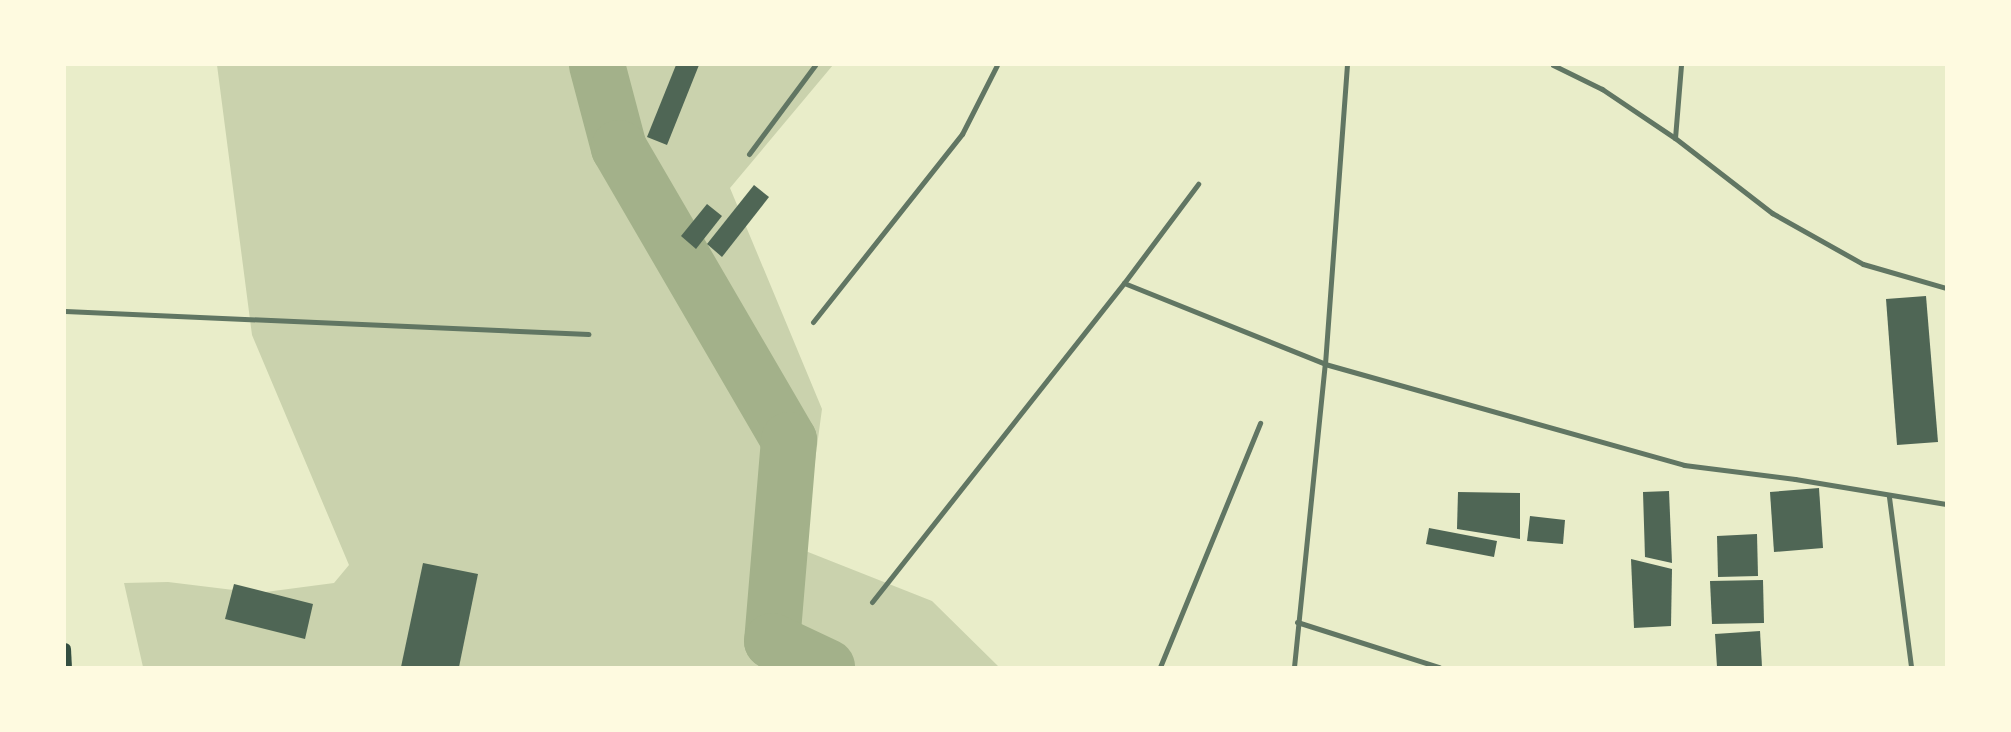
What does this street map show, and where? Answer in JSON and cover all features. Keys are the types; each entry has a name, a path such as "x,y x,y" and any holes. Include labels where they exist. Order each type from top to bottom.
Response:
{"main road":[{"path":"65,649 66,667"}],"street":[{"path":"749,154 815,65"},
{"path":"813,322 962,134 997,65"},
{"path":"1294,667 1297,622 1325,364 1347,65"},
{"path":"1552,65 1602,89 1674,138 1772,214 1863,264 1946,288"},
{"path":"1674,138 1681,65"},
{"path":"872,602 1124,283 1198,184"},
{"path":"1124,283 1325,364 1684,465 1795,479 1889,497 1946,504"},
{"path":"65,311 588,334"},
{"path":"1160,667 1260,422"},
{"path":"1889,497 1911,667"},
{"path":"1297,622 1440,667"}],"green space":[{"path":"217,65 833,65 730,188 822,409 803,550 932,601 999,667 143,667 124,583 168,582 258,593 334,583 349,565 252,335"}],"building":[{"path":"676,65 699,65 667,145 647,137"},
{"path":"754,185 769,197 722,257 707,244"},
{"path":"707,204 722,216 696,249 681,236"},
{"path":"1926,296 1938,442 1897,445 1886,299"},
{"path":"1819,488 1823,548 1774,552 1770,492"},
{"path":"1669,491 1672,563 1645,557 1643,492"},
{"path":"1458,492 1520,493 1520,539 1457,529"},
{"path":"1530,516 1565,520 1563,544 1527,541"},
{"path":"1429,528 1497,541 1494,557 1426,544"},
{"path":"1757,534 1758,576 1718,577 1717,536"},
{"path":"1631,559 1672,569 1671,626 1634,628"},
{"path":"423,563 478,574 459,667 401,667"},
{"path":"1763,580 1764,623 1712,624 1710,581"},
{"path":"234,584 313,604 305,639 225,619"},
{"path":"1760,631 1762,667 1717,667 1715,634"}],"waterway":[{"path":"597,65 619,148 789,440 772,641 827,667"}]}
